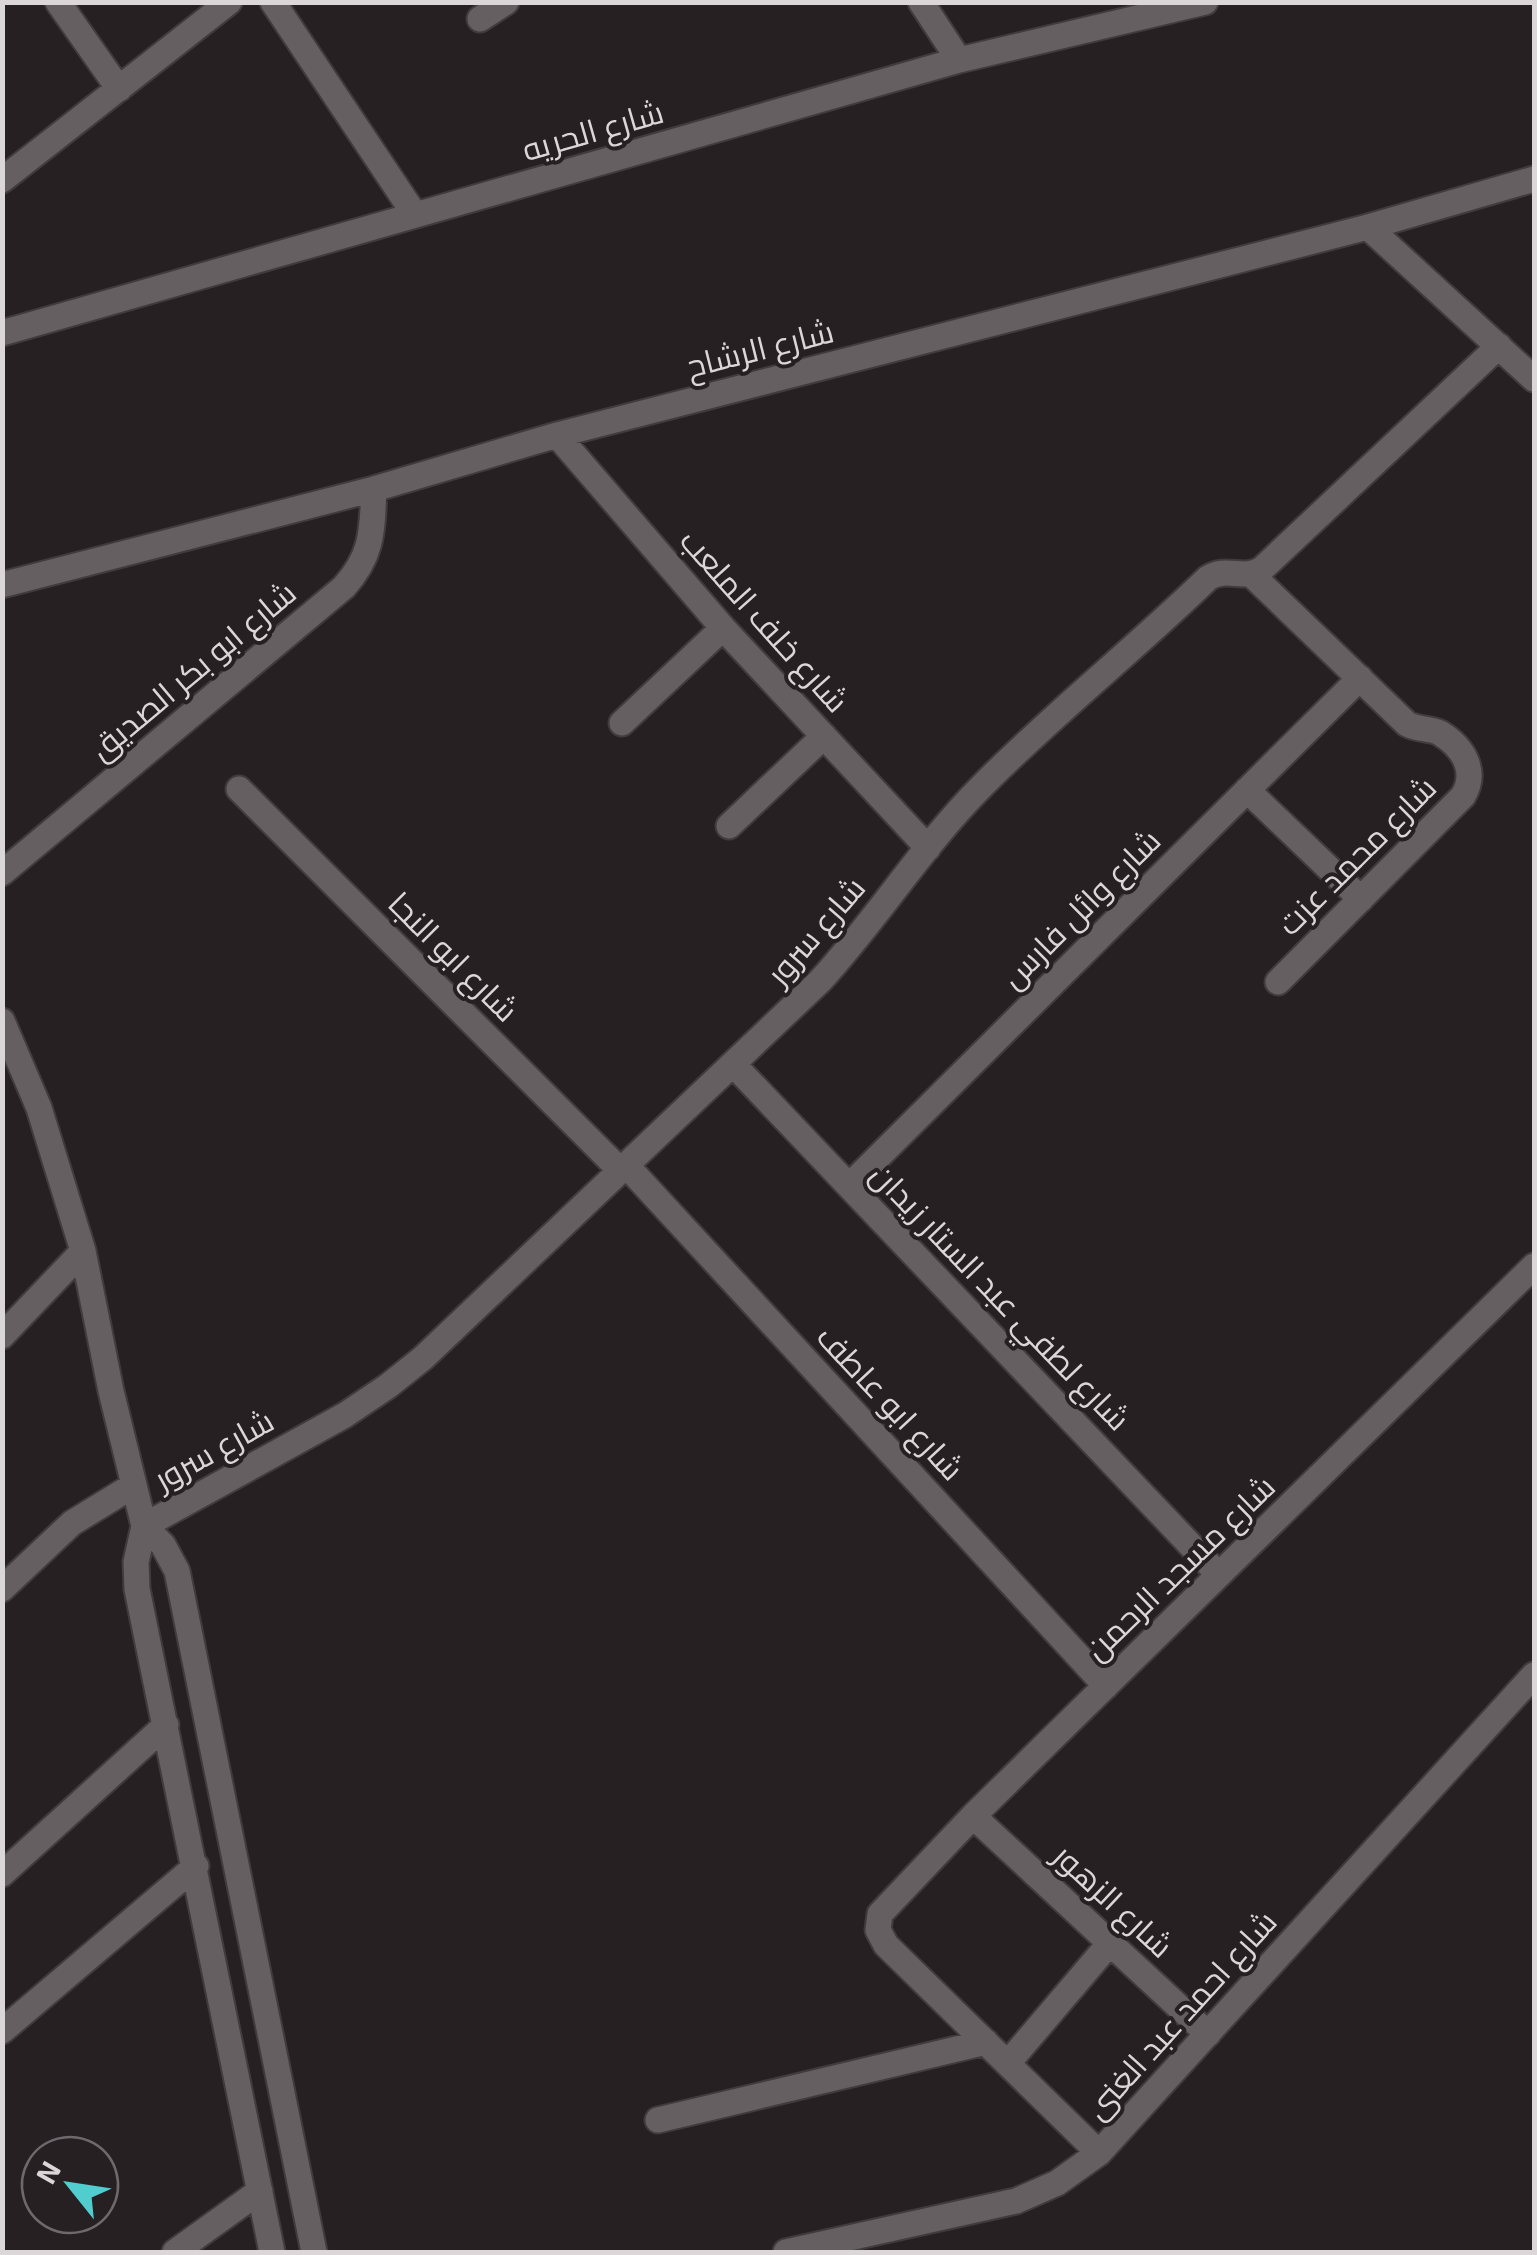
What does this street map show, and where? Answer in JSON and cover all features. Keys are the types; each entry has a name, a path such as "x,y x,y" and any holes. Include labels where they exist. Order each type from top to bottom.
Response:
{"street":[{"path":"58,2 119,88"},
{"path":"2,180 229,2"},
{"path":"273,2 415,215"},
{"path":"480,19 506,2"},
{"path":"921,2 960,60"},
{"name":"شارع الحريه","path":"2,333 960,60 1205,2"},
{"name":"شارع الرشاح","path":"2,584 374,489 556,435 1368,227 1534,179"},
{"path":"1368,227 1534,379"},
{"path":"1252,575 1499,346"},
{"name":"شارع خلف الملعب","path":"556,435 723,628 928,848"},
{"name":"شارع ابو بكر الصديق","path":"2,873 344,586 359,570 368,552 374,489"},
{"name":"شارع سرور","path":"144,1526 344,1415 423,1358 853,945 982,786 1208,578 1221,571 1252,575"},
{"name":"شارع محمد عزت","path":"1252,575 1407,724 1444,737 1466,759 1471,778 1463,796 1278,982"},
{"path":"622,723 723,628"},
{"name":"شارع وائل فارس","path":"849,1186 1360,678"},
{"path":"728,826 824,736"},
{"name":"شارع ابو النجا","path":"238,789 623,1168"},
{"path":"1247,790 1361,899"},
{"path":"2,1022 45,1126 83,1252 144,1526 136,1562 137,1590 272,2252"},
{"name":"شارع لطفي عبد الستار زيدان","path":"733,1064 1219,1575"},
{"name":"شارع ابو عاطف","path":"623,1168 1106,1686"},
{"path":"2,1336 83,1252"},
{"name":"شارع مسجد الرحمن","path":"986,2042 886,1944 878,1922 889,1902 1534,1266"},
{"path":"2,1589 72,1522 134,1485"},
{"path":"144,1526 163,1545 177,1570 314,2252"},
{"name":"شارع احمد عبد الغنى","path":"786,2252 1016,2201 1057,2183 1099,2153 1534,1675"},
{"path":"2,1874 166,1725"},
{"name":"شارع الزهور","path":"974,1816 1208,2034"},
{"path":"2,2031 196,1866"},
{"path":"1008,2064 1110,1943"},
{"path":"658,2120 986,2042 1099,2153"},
{"path":"175,2252 260,2191"}]}
